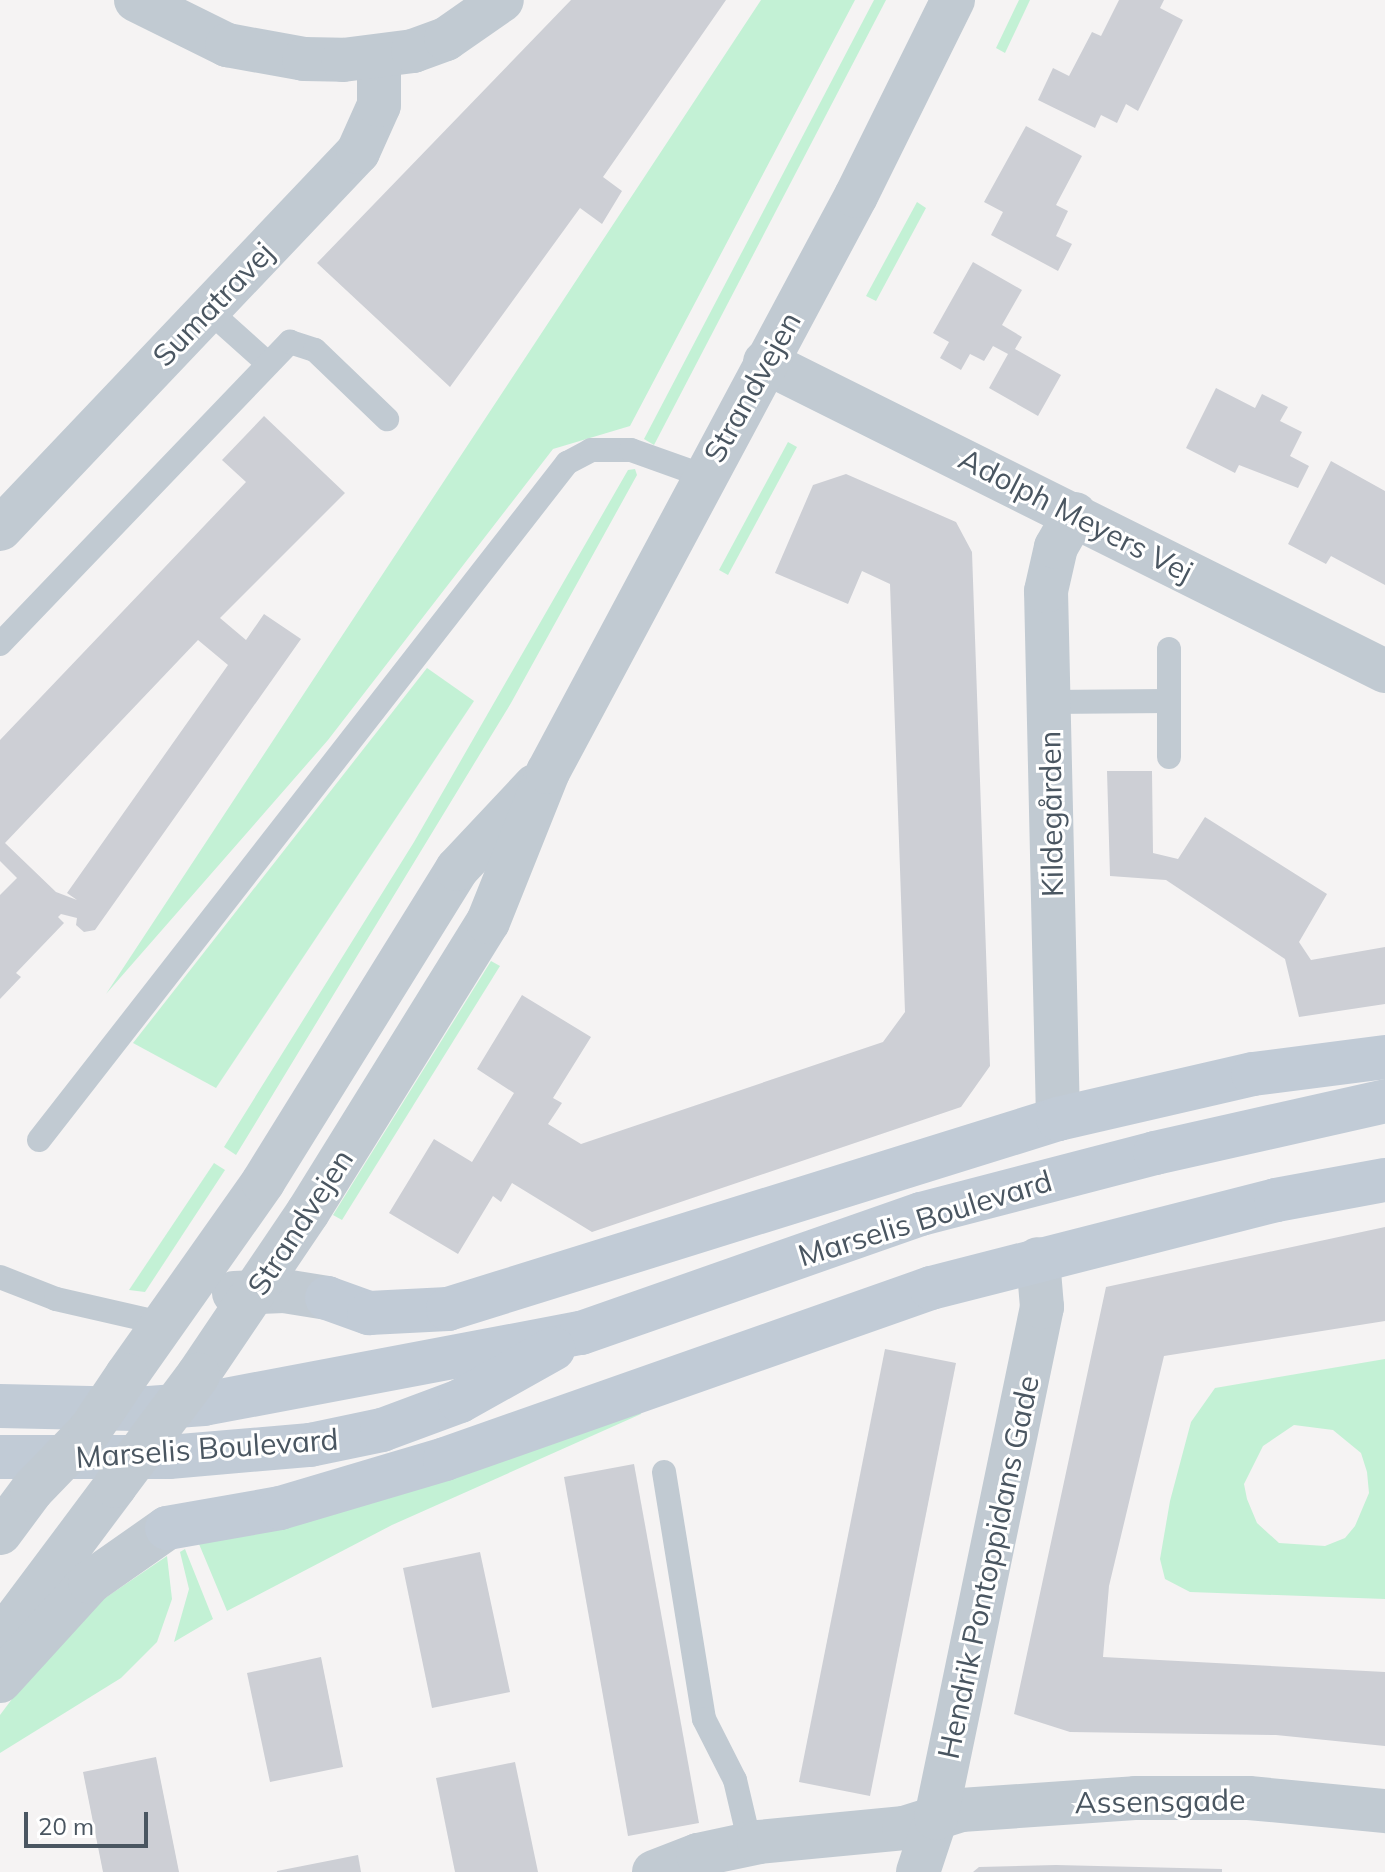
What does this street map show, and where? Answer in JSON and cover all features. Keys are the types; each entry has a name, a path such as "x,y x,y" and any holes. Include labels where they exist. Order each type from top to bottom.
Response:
{"main road":[{"path":"327,1298 369,1313 448,1309 1058,1119 1253,1074 1385,1057"},
{"name":"Marselis Boulevard","path":"0,1406 135,1409 204,1404 581,1333 921,1214 1385,1101"},
{"name":"Marselis Boulevard","path":"1275,1127 1385,1121"},
{"path":"167,1528 280,1508 445,1459 931,1288 1276,1200 1385,1180"},
{"name":"Marselis Boulevard","path":"0,1457 169,1457 310,1445 382,1430 460,1401 581,1333"}],"street":[{"path":"136,0 227,45 304,59 379,57 446,39 502,0"},
{"name":"Strandvejen","path":"0,1640 102,1492 198,1375 256,1290 488,922 548,772 856,196 953,0"},
{"name":"Sumatravej","path":"0,529 358,152 379,105 379,57"},
{"name":"Adolph Meyers Vej","path":"765,362 1385,671"},
{"name":"Kildegården","path":"1058,1119 1046,591 1056,547 1075,514"},
{"name":"Strandvejen","path":"0,1533 32,1490 90,1430 173,1315 457,869 548,772"},
{"path":"294,1234 327,1298"},
{"name":"Hendrik Pontoppidans Gade","path":"918,1872 936,1818 1042,1307 1038,1259"},
{"path":"173,1315 256,1290 327,1298"},
{"path":"90,1430 85,1458 102,1492 133,1521 167,1528"},
{"path":"0,1681 90,1582 167,1528"},
{"name":"Assensgade","path":"654,1872 750,1844 839,1831 904,1828 961,1810 1135,1798 1249,1798 1385,1811"}],"lane":[{"path":"207,309 266,362"},
{"path":"0,644 266,362 290,342 315,350 387,419"},
{"path":"39,1140 567,463 591,450 631,450 704,476"},
{"path":"1169,649 1169,757"},
{"path":"1048,702 1169,701"},
{"path":"0,1277 56,1299 173,1315"},
{"path":"664,1472 704,1719 735,1780 750,1844"}],"green space":[{"path":"761,0 855,0 630,426 553,449 328,740 106,994"},
{"path":"874,0 886,0 654,445 644,439"},
{"path":"1019,0 1030,0 1005,53 996,48"},
{"path":"917,202 926,208 876,301 866,296"},
{"path":"788,442 797,447 728,575 719,570"},
{"path":"635,469 637,475 511,703 236,1155 224,1147 414,842 628,470"},
{"path":"427,668 474,701 216,1088 133,1043"},
{"path":"491,961 500,966 342,1220 333,1215"},
{"path":"214,1163 225,1170 145,1292 129,1290"},
{"path":"1385,1359 1385,1599 1190,1592 1165,1579 1160,1559 1170,1501 1191,1422 1215,1388","holes":["1294,1425 1333,1430 1361,1453 1367,1472 1369,1493 1355,1526 1345,1538 1325,1546 1279,1543 1257,1523 1244,1484 1263,1446"]},
{"path":"640,1409 641,1414 392,1525 227,1611 199,1544"},
{"path":"185,1549 213,1619 174,1642 189,1589 180,1552"},
{"path":"167,1556 172,1599 157,1642 121,1678 0,1753 0,1715 51,1647 77,1617"}],"building":[{"path":"571,0 726,0 603,177 622,191 602,224 580,208 450,387 317,263"},
{"path":"1119,0 1164,0 1160,8 1183,20 1138,111 1126,104 1117,123 1101,115 1095,128 1038,100 1053,68 1069,76 1092,32 1101,36"},
{"path":"1026,126 1082,156 1056,205 1068,211 1056,236 1072,244 1058,271 991,235 1003,212 984,202"},
{"path":"973,262 1022,290 1002,325 1022,337 1015,349 1061,375 1038,416 989,388 1008,354 993,346 984,361 970,354 961,370 940,358 949,342 933,333"},
{"path":"1216,388 1255,408 1262,394 1288,407 1280,421 1302,432 1290,456 1309,466 1298,488 1239,465 1235,473 1186,448"},
{"path":"264,416 345,493 220,618 246,640 264,614 301,639 95,930 84,932 76,925 77,918 61,914 58,917 64,923 16,973 21,977 0,999 0,895 17,878 0,861 0,740 246,482 222,460","holes":["198,640 228,665 67,893 77,900 56,892 5,843"]},
{"path":"1331,461 1385,491 1385,585 1331,556 1326,564 1288,544"},
{"path":"846,474 956,522 972,552 990,1066 961,1107 592,1232 512,1183 501,1202 493,1196 458,1254 389,1213 434,1139 472,1162 514,1093 477,1069 522,995 591,1037 553,1098 562,1103 548,1124 581,1144 883,1042 905,1012 890,584 862,571 848,604 775,573 813,485"},
{"path":"1107,771 1152,771 1153,853 1178,859 1205,817 1327,894 1299,942 1311,960 1385,947 1385,1004 1299,1017 1285,959 1166,880 1110,876"},
{"path":"1385,1227 1385,1321 1164,1356 1109,1586 1103,1657 1385,1672 1385,1746 1276,1735 1070,1732 1014,1714 1106,1287"},
{"path":"885,1349 956,1363 870,1796 799,1782"},
{"path":"634,1464 699,1823 628,1836 564,1477"},
{"path":"480,1552 510,1692 432,1708 403,1568"},
{"path":"321,1657 343,1767 270,1782 247,1673"},
{"path":"156,1757 179,1872 103,1872 83,1772"},
{"path":"515,1762 538,1872 455,1872 436,1778"},
{"path":"358,1855 361,1872 277,1872 277,1871"},
{"path":"1056,1865 1222,1869 1222,1872 973,1872 979,1867"}]}
